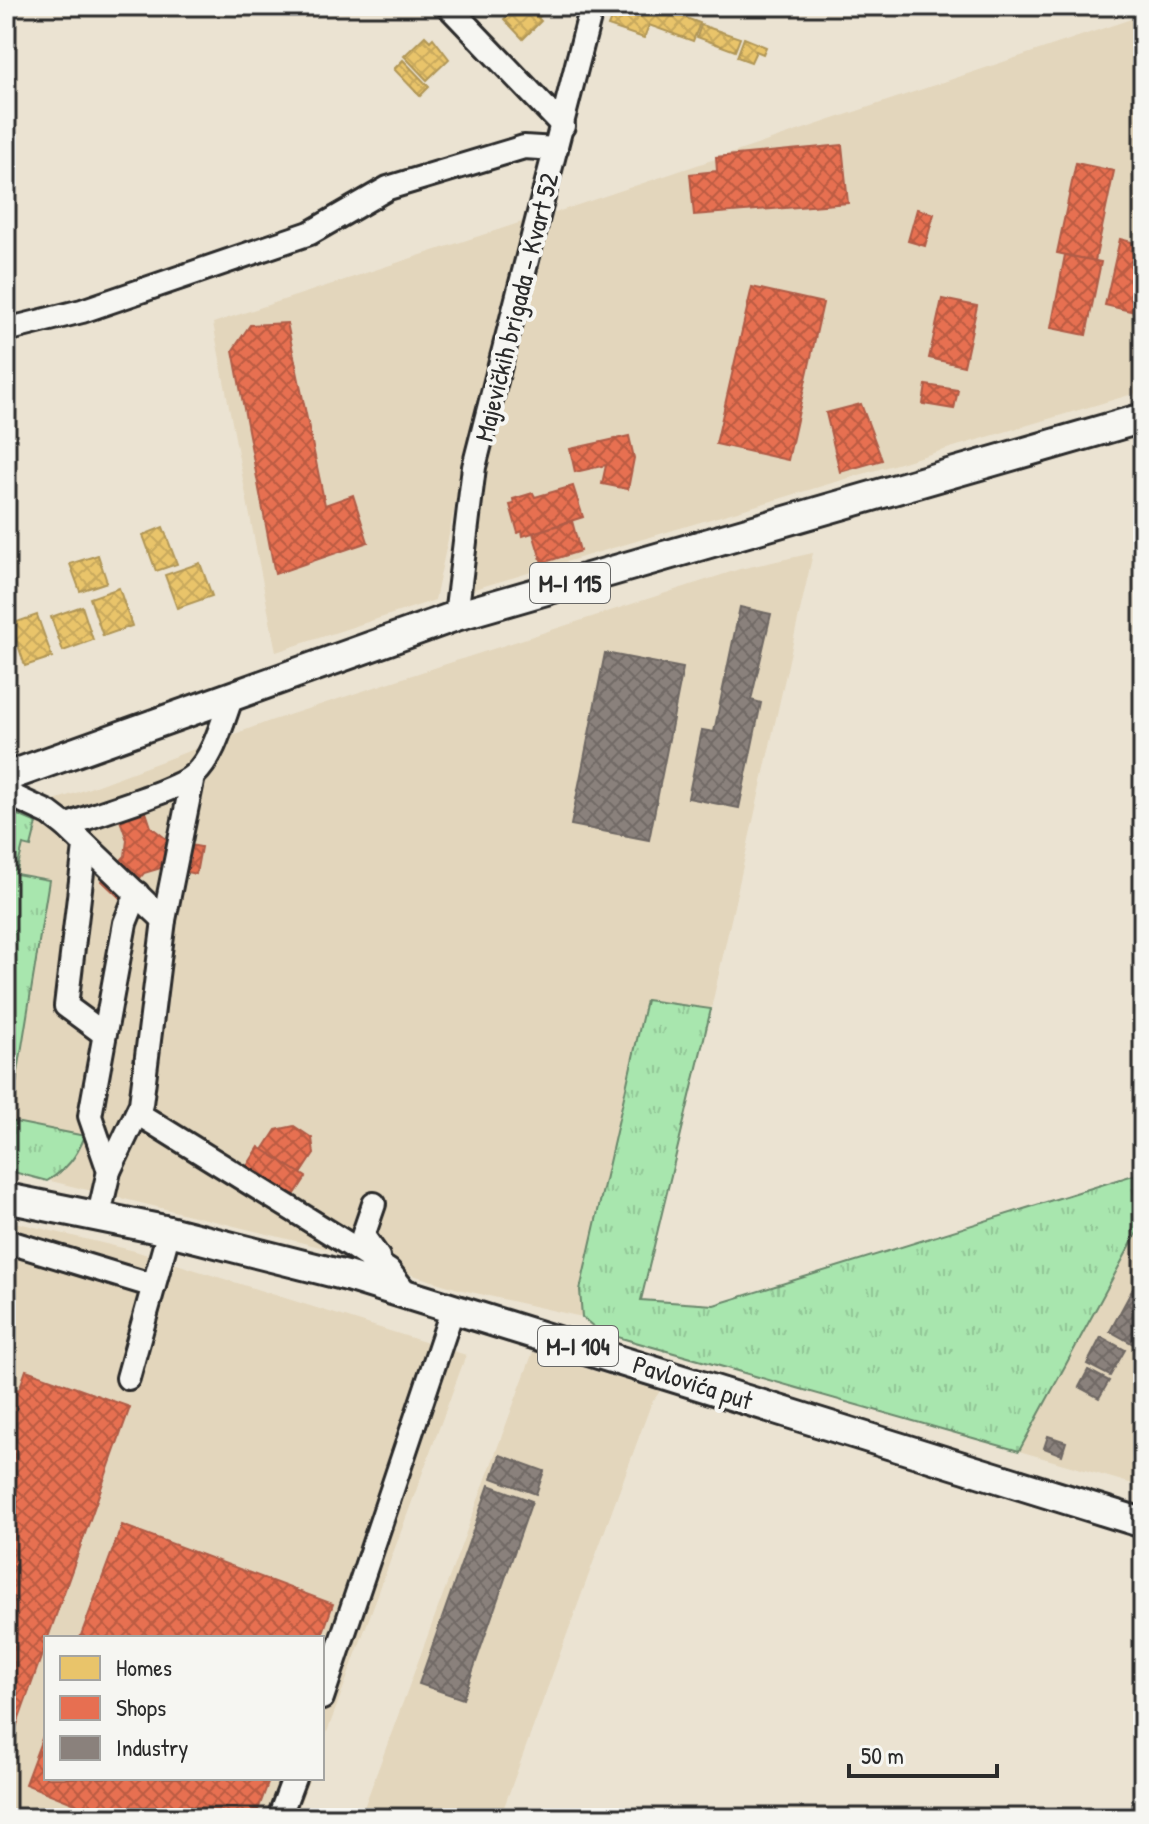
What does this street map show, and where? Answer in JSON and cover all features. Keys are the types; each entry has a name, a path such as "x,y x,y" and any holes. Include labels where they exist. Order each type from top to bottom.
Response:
{"main road":[{"name":"M-I 115","path":"6,777 456,616 1143,418"},
{"name":"Pavlovića put","path":"6,1198 169,1231 407,1294 1143,1523"}],"street":[{"path":"448,6 563,126"},
{"path":"556,149 592,6"},
{"name":"Majevičkih brigada - Kvart 52","path":"6,330 82,311 310,233 388,188 524,147 556,149 474,467 456,616"},
{"path":"99,1215 109,1171 141,1104 164,920 193,776 206,759 232,696"},
{"path":"66,826 193,776"},
{"path":"6,793 49,813 66,826 164,920"},
{"path":"85,847 66,1006 104,1034"},
{"path":"109,1171 90,1116 125,923 137,893"},
{"path":"137,1113 389,1271"},
{"path":"374,1204 363,1236 407,1294"},
{"path":"128,1378 169,1231"},
{"path":"6,1241 154,1286"},
{"path":"324,1692 453,1308"},
{"path":"279,1818 293,1780"}],"shaded area":[{"path":"1143,15 1143,391 471,590 485,475 554,213"},
{"path":"528,220 467,450 435,600 276,652 213,323"},
{"path":"813,553 711,1009 646,1000 580,1290 582,1317 462,1290 324,1248 6,1170 6,810 14,813 79,792 270,721 740,569"},
{"path":"6,1220 135,1251 466,1355 324,1741 324,1636 44,1636 44,1780 309,1780 295,1818 6,1818"},
{"path":"1143,1222 1143,1487 1019,1451"},
{"path":"533,1352 660,1391 651,1404 500,1818 360,1818"}],"green space":[{"path":"6,810 37,823 31,847 23,845 16,874 49,880 10,1121 85,1136 70,1162 47,1181 6,1170"},
{"path":"646,1000 711,1009 641,1300 714,1305 1143,1172 1143,1222 1019,1451 600,1332 582,1317 580,1290"}],"building: Homes":[{"path":"502,6 544,6 546,11 538,18 541,21 523,39 504,19 510,14"},
{"path":"616,6 653,6 700,23 693,41 649,25 644,38 608,26"},
{"path":"701,25 740,38 735,51 697,37"},
{"path":"425,36 430,41 433,38 449,59 427,80 404,56"},
{"path":"744,38 766,47 763,54 756,51 751,62 737,57"},
{"path":"403,60 429,87 420,96 394,69"},
{"path":"163,527 177,564 156,571 143,535"},
{"path":"98,555 107,582 80,591 70,564"},
{"path":"200,563 212,596 177,608 165,575"},
{"path":"119,588 132,626 103,636 90,598"},
{"path":"82,606 93,640 63,651 51,617"},
{"path":"37,615 52,657 25,666 11,624"},
{"path":"6,650 13,667 6,670"}],"building: Shops":[{"path":"842,145 848,203 694,215 690,174 717,171 716,157"},
{"path":"1076,163 1114,171 1095,261 1057,253"},
{"path":"917,209 934,214 925,246 908,241"},
{"path":"1120,239 1143,245 1143,314 1105,305"},
{"path":"1065,255 1101,262 1086,335 1051,328"},
{"path":"752,287 823,303 788,460 716,444"},
{"path":"942,299 977,306 964,366 929,358"},
{"path":"287,323 325,505 353,495 368,542 275,574 233,350 250,325"},
{"path":"926,385 958,390 954,409 923,404"},
{"path":"861,404 882,460 840,472 826,413"},
{"path":"629,436 634,458 628,489 602,484 606,465 575,472 570,449"},
{"path":"573,486 583,517 523,536 522,531 518,533 510,505 514,504 513,499 533,493 535,497"},
{"path":"572,521 580,551 542,563 533,533"},
{"path":"140,794 151,827 169,841 201,847 196,874 164,867 144,873 122,900 102,881 125,856 127,840 114,803"},
{"path":"294,1126 312,1138 314,1154 301,1174 263,1150 276,1130"},
{"path":"259,1147 306,1177 283,1212 237,1182"},
{"path":"26,1370 130,1407 49,1636 44,1636 44,1649 9,1747 6,1746 6,1385 19,1390"},
{"path":"122,1525 333,1604 322,1636 81,1636"},
{"path":"44,1733 44,1780 269,1780 255,1818 110,1818 25,1784"}],"building: Industry":[{"path":"740,607 771,614 751,700 761,703 739,808 688,798 702,730 714,732"},
{"path":"605,653 683,668 649,840 571,825"},
{"path":"1143,1270 1143,1334 1137,1346 1110,1331"},
{"path":"1101,1337 1125,1350 1110,1376 1087,1364"},
{"path":"1088,1370 1109,1381 1099,1398 1079,1387"},
{"path":"1048,1436 1066,1442 1062,1455 1044,1448"},
{"path":"500,1455 544,1471 536,1494 492,1478"},
{"path":"489,1485 532,1501 463,1699 419,1684"}]}
